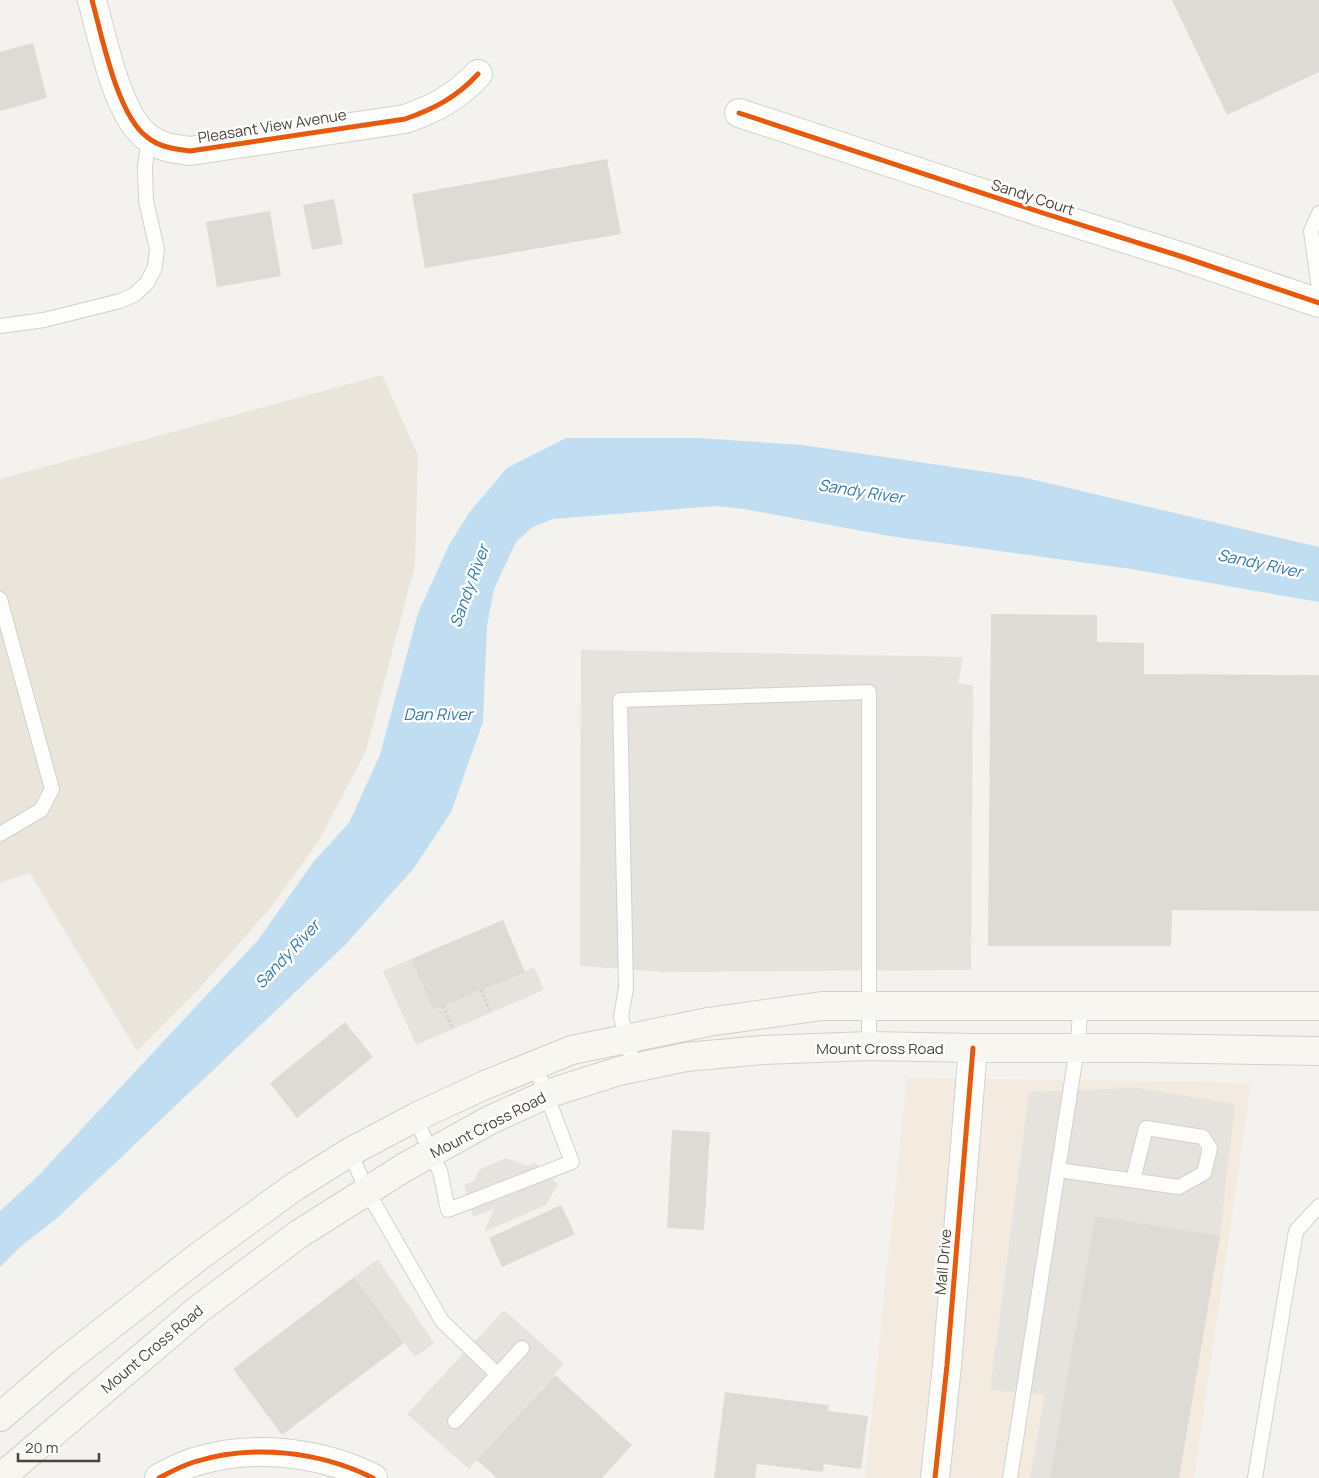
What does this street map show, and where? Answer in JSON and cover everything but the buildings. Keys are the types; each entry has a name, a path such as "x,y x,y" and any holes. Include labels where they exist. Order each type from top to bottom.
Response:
{"main road":[{"path":"0,1417 64,1362 198,1257 294,1187 350,1152 416,1116 485,1085 572,1050 708,1022 822,1006 1319,1006"},
{"name":"Mount Cross Road","path":"0,1478 199,1310 299,1234 405,1167 490,1120 547,1094 619,1071 686,1057 763,1050 869,1046 1319,1051"}],"street":[{"name":"Pleasant View Avenue","path":"92,0 114,78 131,119 149,138 169,148 190,151 405,119 427,112 448,101 478,74"},
{"name":"Sandy Court","path":"740,113 1319,303"},
{"name":"Mall Drive","path":"935,1478 947,1365 973,1048"},
{"path":"159,1478 193,1462 231,1454 254,1453 282,1453 310,1457 346,1466 373,1478"}],"lane":[{"path":"0,326 44,320 120,301 134,295 147,283 155,267 157,249 146,201 145,166 149,138"},
{"path":"1319,213 1310,231 1319,289"},
{"path":"0,599 52,789 41,810 0,834"},
{"path":"634,1068 622,1017 626,988 620,700 869,692 869,1046"},
{"path":"1010,1478 1077,1048 1082,1005"},
{"path":"416,1116 430,1153 440,1171 448,1210 572,1162 535,1065"},
{"path":"1058,1170 1179,1187 1204,1173 1210,1148 1203,1137 1146,1128 1133,1180"},
{"path":"350,1152 367,1191 442,1321 498,1374"},
{"path":"1254,1478 1296,1231 1319,1206"},
{"path":"455,1421 522,1348"}],"path":[{"path":"481,990 491,1013"},
{"path":"444,1006 453,1029"}],"shaded area":[{"path":"382,375 418,455 415,565 366,751 319,840 272,906 198,990 137,1051 30,873 0,883 0,479"},
{"path":"581,650 963,657 958,684 973,685 971,970 666,972 580,966"},
{"path":"411,959 433,1010 534,967 544,990 416,1045 383,971"},
{"path":"907,1078 1251,1083 1194,1478 865,1478"},
{"path":"1137,1088 1235,1104 1220,1236 1095,1216 1050,1478 1030,1478 1045,1395 990,1390 1029,1092"},
{"path":"506,1158 528,1166 535,1163 558,1184 546,1205 484,1232 494,1209 473,1217 464,1185 474,1181 479,1170"},
{"path":"378,1259 434,1343 415,1357 354,1277"},
{"path":"504,1310 564,1364 469,1469 407,1414"}],"water":[{"name":"Dan River","path":"566,438 699,438 802,445 1022,477 1319,547 1319,602 1131,569 889,536 744,509 715,506 553,519 533,527 516,542 494,589 487,626 483,722 451,812 414,868 345,945 56,1219 20,1247 0,1267 0,1211 36,1178 258,940 314,861 349,823 380,755 418,613 449,545 469,513 507,468"}],"cycle path":[{"path":"92,0 112,74 127,111 136,126 147,137 157,143 173,148 190,151 405,119 426,111 453,96 478,74"},
{"path":"739,113 1319,303"},
{"path":"935,1478 947,1365 973,1048"},
{"path":"159,1478 176,1469 216,1456 262,1452 308,1456 352,1469 373,1478"}],"water label":[{"name":"Sandy River","path":"861,491"},
{"name":"Sandy River","path":"1260,563"},
{"name":"Sandy River","path":"469,586"},
{"name":"Sandy River","path":"287,954"}]}
